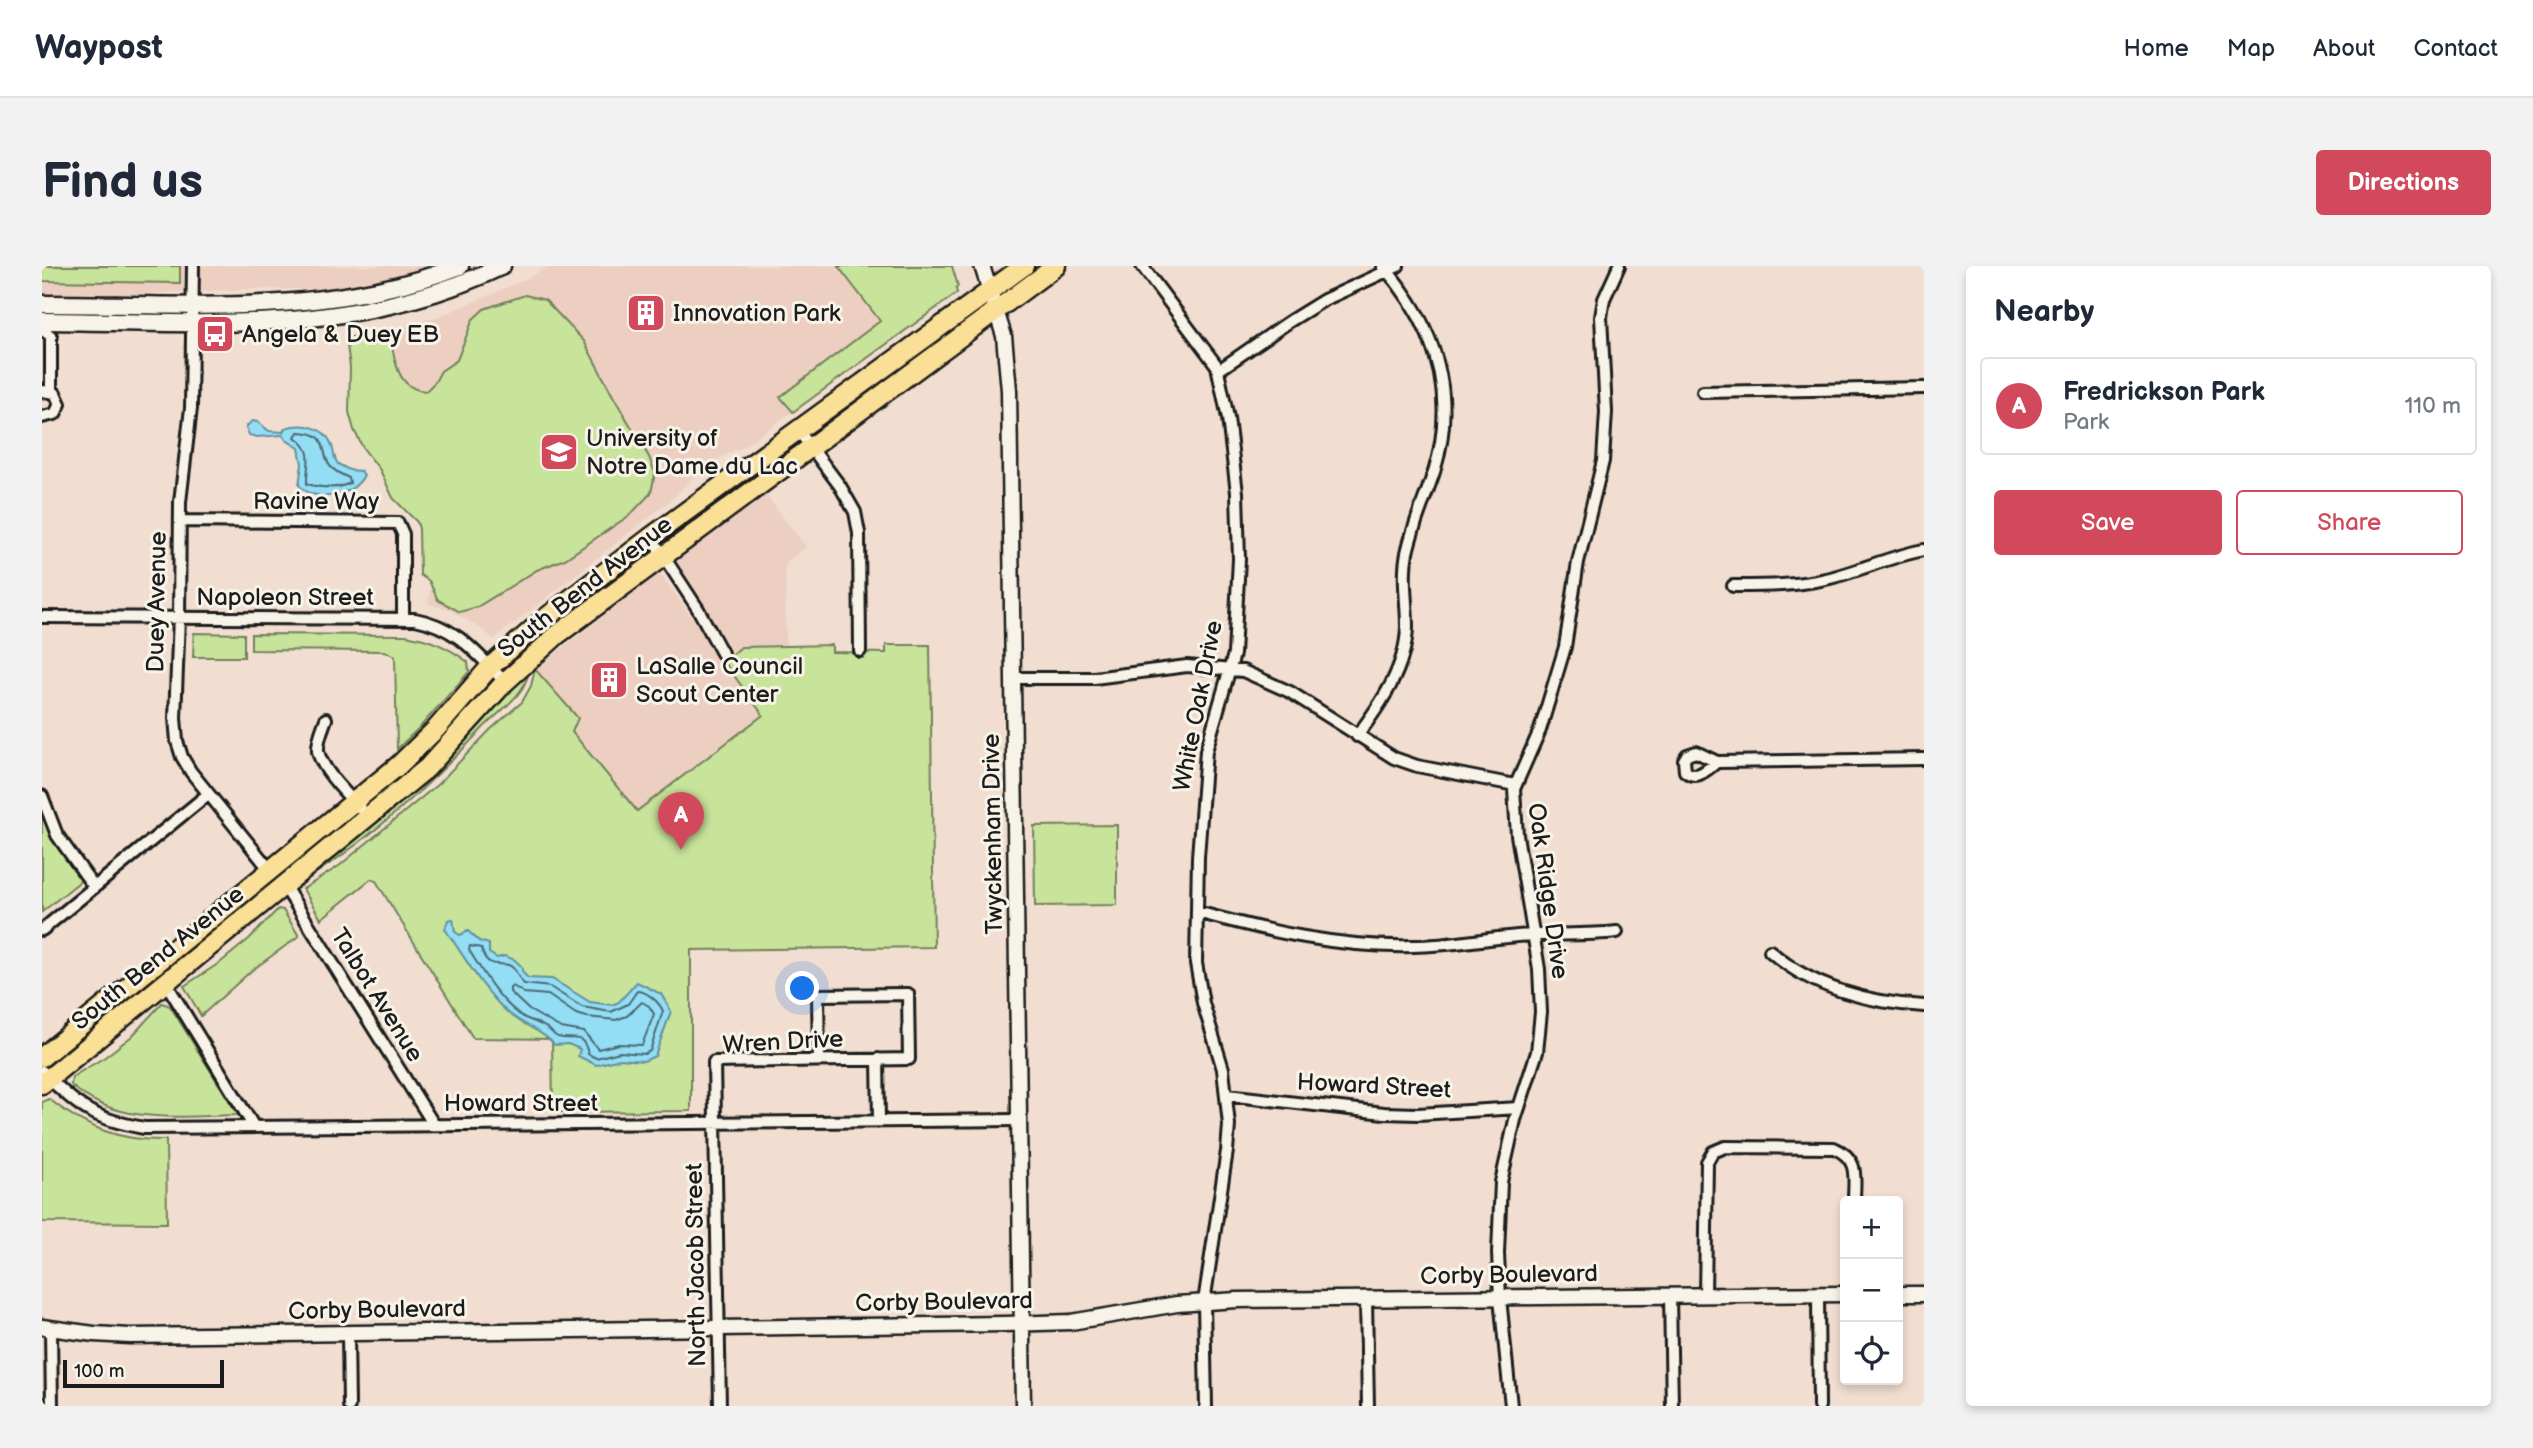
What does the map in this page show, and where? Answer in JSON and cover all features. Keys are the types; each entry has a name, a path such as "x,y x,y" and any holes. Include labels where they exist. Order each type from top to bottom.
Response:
{"main road":[{"path":"42,304 293,304 342,298 419,281 460,266"},
{"path":"43,326 295,321 364,312 427,296 502,266"},
{"name":"South Bend Avenue","path":"42,1056 355,802 418,747 490,667 543,620 652,537 1024,266"},
{"name":"South Bend Avenue","path":"44,1078 166,984 428,768 505,682 557,635 1056,266"}],"street":[{"name":"Duey Avenue","path":"193,266 191,408 180,521 175,718 177,741 187,765 207,795 270,870"},
{"name":"Twyckenham Drive","path":"982,266 1007,355 1009,390 1023,1406"},
{"name":"White Oak Drive","path":"1142,266 1212,357 1219,370 1234,461 1238,526 1234,654 1211,731 1203,771 1197,912 1198,981 1218,1051 1227,1095 1227,1151 1204,1302 1206,1406"},
{"name":"Oak Ridge Drive","path":"1511,1406 1500,1298 1498,1253 1501,1182 1534,1064 1540,1032 1540,985 1517,835 1515,785 1540,730 1562,660 1578,562 1603,461 1606,412 1601,317 1604,299 1619,266"},
{"path":"1219,370 1313,307 1389,267 1412,301 1428,332 1441,386 1442,423 1436,464 1407,553 1407,629 1404,648 1392,683 1357,736"},
{"path":"42,417 52,416 59,407 59,400 47,391 51,336 43,326"},
{"path":"1703,392 1924,388"},
{"path":"798,430 850,501 858,523 860,651"},
{"name":"Ravine Way","path":"180,521 398,523 403,534 403,618"},
{"path":"652,537 698,609 722,653"},
{"path":"1733,586 1802,584 1832,578 1924,550"},
{"name":"Napoleon Street","path":"42,617 403,618 425,621 464,640 505,682"},
{"path":"1013,678 1094,678 1187,666 1230,669 1254,675 1290,692 1394,758 1515,785"},
{"path":"326,719 319,741 321,758 330,774 368,817"},
{"path":"1717,762 1924,759"},
{"path":"42,930 207,795"},
{"path":"42,796 57,835 94,887"},
{"name":"Talbot Avenue","path":"285,887 434,1125"},
{"path":"1197,912 1313,938 1367,945 1455,944 1534,935 1617,932"},
{"path":"1770,951 1807,978 1871,999 1924,1006"},
{"path":"166,984 254,1127"},
{"name":"Wren Drive","path":"715,1123 714,1062 909,1059 908,994 818,995 819,1060"},
{"path":"878,1059 878,1121"},
{"name":"Howard Street","path":"44,1078 93,1114 116,1123 162,1128 1019,1120"},
{"name":"Howard Street","path":"1227,1095 1384,1112 1442,1113 1520,1108"},
{"name":"North Jacob Street","path":"715,1123 720,1406"},
{"path":"1705,1296 1707,1162 1713,1152 1725,1147 1835,1148 1845,1152 1852,1160 1854,1196"},
{"name":"Corby Boulevard","path":"47,1328 130,1335 1021,1324 1071,1322 1204,1302 1840,1294"},
{"path":"1903,1294 1924,1294"},
{"path":"1818,1295 1819,1406"},
{"path":"1670,1296 1672,1406"},
{"path":"1366,1299 1368,1406"},
{"path":"47,1328 52,1406"},
{"path":"348,1333 349,1406"}],"shaded area":[{"path":"42,266 430,266 382,281 334,289 42,294"},
{"name":"University of Notre Dame du Lac","path":"550,266 952,266 958,286 957,293 746,445 725,455 696,475 671,500 494,639 448,609 428,604 435,538 358,369 359,335 410,325 442,315 518,283"},
{"path":"766,495 806,547 788,561 785,567 786,646 741,647 733,654 677,561 678,557"},
{"path":"656,575 660,575 667,583 763,715 637,811 572,732 578,718 535,669"}],"green space":[{"path":"42,266 180,266 180,283 42,281"},
{"path":"838,266 952,266 958,286 957,293 793,412 780,397 880,321"},
{"path":"525,295 545,300 584,341 649,457 655,473 651,493 630,515 565,559 537,570 477,607 460,612 438,600 429,581 420,575 417,522 393,498 380,470 363,448 354,430 349,412 350,367 346,338 389,331 395,360 402,377 415,389 426,391 441,371 457,360 473,319 484,309"},
{"path":"194,633 244,634 244,657 193,657"},
{"path":"251,634 405,635 431,641 453,652 468,662 469,672 397,749 395,656 385,651 251,650"},
{"path":"832,645 832,652 886,653 886,645 930,645 934,947 691,950 691,1111 553,1112 552,1039 473,1038 376,881 371,879 321,919 303,889 339,866 438,784 491,729 522,702 531,686 535,669 578,718 572,732 637,811 763,715 724,662 741,647"},
{"path":"529,671 522,688 511,702 419,792 350,850 300,883"},
{"path":"42,810 83,879 42,912"},
{"path":"1117,825 1117,905 1035,906 1034,826"},
{"path":"278,909 283,910 299,936 251,971 201,1016 184,986 221,962 249,939"},
{"path":"162,1003 170,1006 238,1115 173,1117 129,1113 89,1098 71,1085 72,1077 105,1057 132,1036"},
{"path":"49,1099 76,1118 104,1131 133,1138 166,1140 167,1223 42,1222 42,1102"}],"water":[{"path":"252,421 258,422 269,431 283,432 285,428 298,426 317,429 323,432 331,443 338,464 349,470 361,471 364,475 359,483 342,493 323,496 305,491 299,485 302,464 299,448 283,435 249,435 246,427"},
{"path":"453,919 455,932 460,935 468,931 479,941 489,944 489,953 497,958 505,956 515,960 528,978 552,979 590,1002 612,1005 619,1002 637,982 661,994 671,1011 655,1056 644,1061 620,1059 596,1065 578,1056 580,1049 568,1044 555,1045 517,1020 488,991 445,929 448,920"}],"place":[{"name":"Innovation Park","path":"646,313"},
{"name":"Angela & Duey EB","path":"215,334"},
{"name":"University of Notre Dame du Lac","path":"559,452"},
{"name":"LaSalle Council Scout Center","path":"609,680"},
{"name":"Fredrickson Park","path":"681,850"}]}
